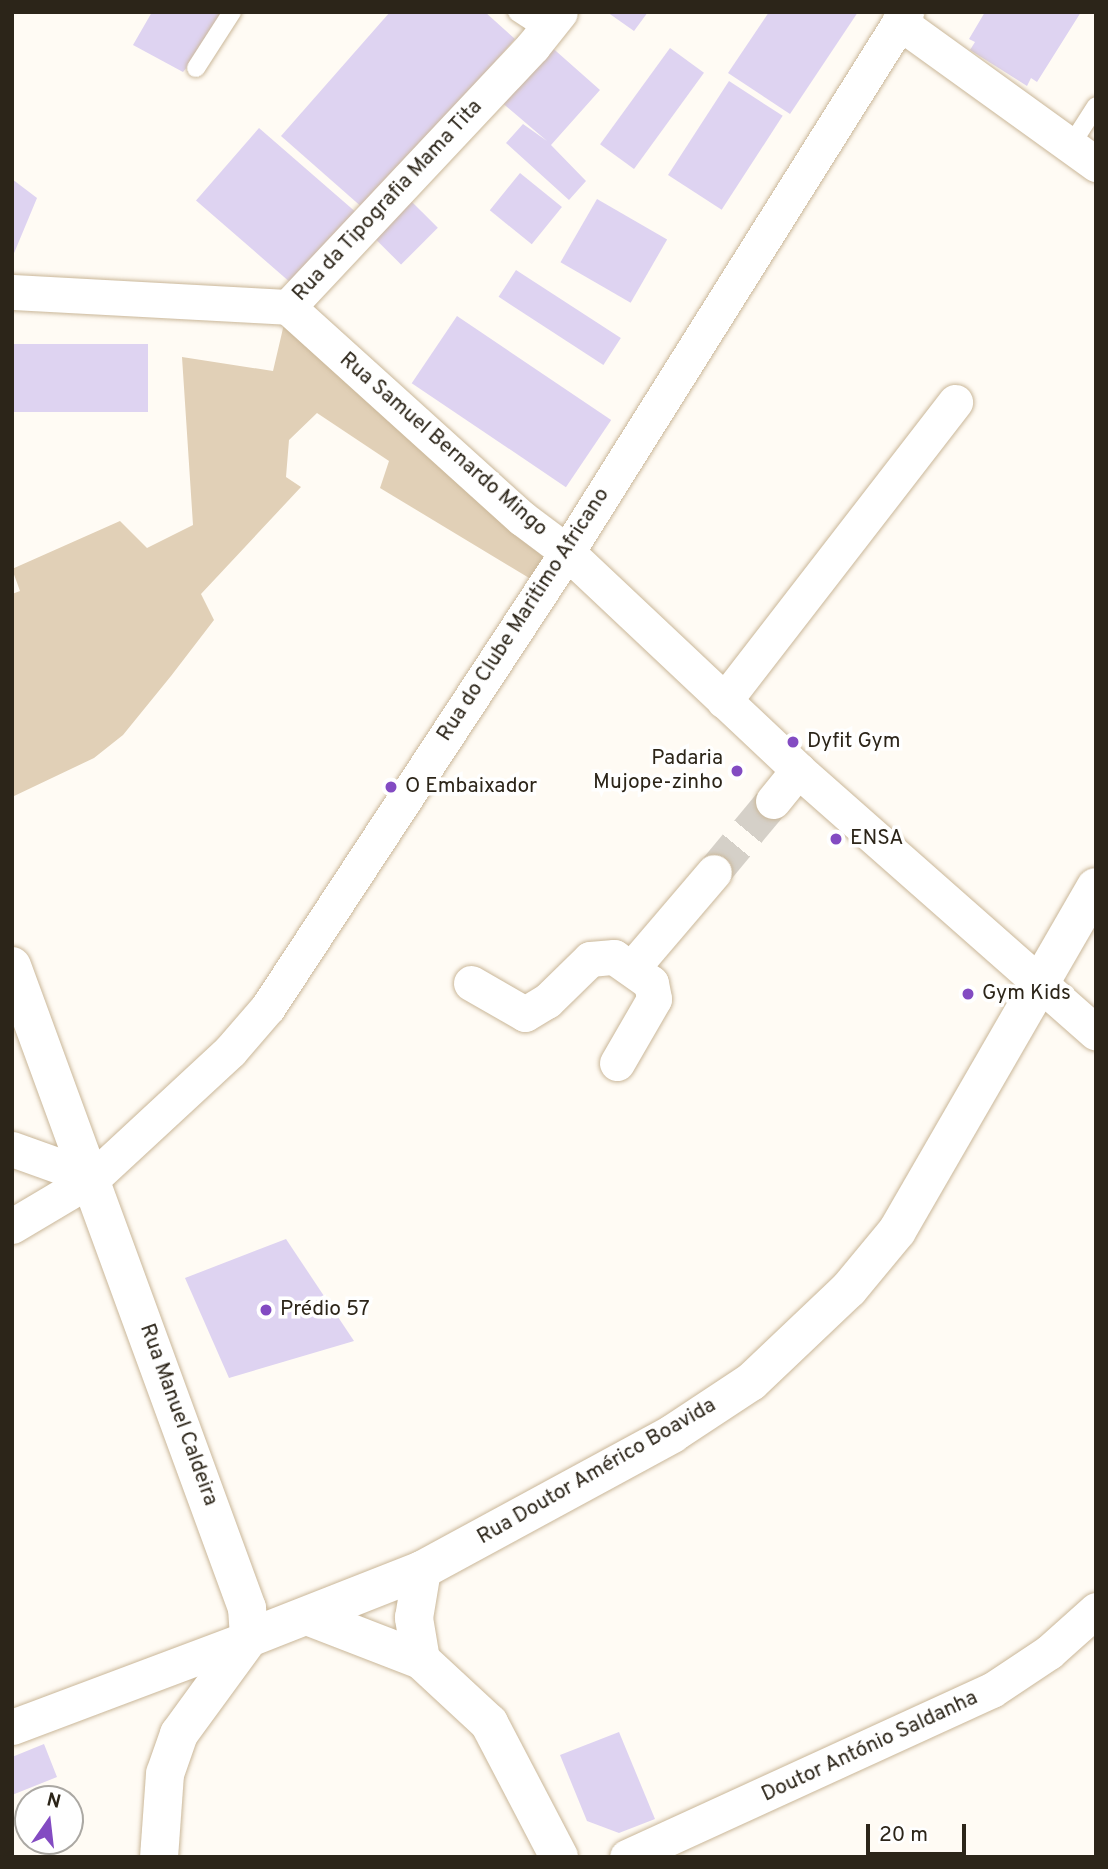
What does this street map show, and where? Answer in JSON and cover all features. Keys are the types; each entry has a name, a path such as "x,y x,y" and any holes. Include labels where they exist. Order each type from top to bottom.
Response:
{"street":[{"path":"903,17 1083,155"},
{"name":"Rua do Clube Maritimo Africano","path":"12,1226 93,1178 230,1051 268,1007 567,552 903,17"},
{"name":"Rua da Tipografia Mama Tita","path":"12,292 288,307 541,18"},
{"name":"Rua Samuel Bernardo Mingo","path":"288,307 523,519 567,552 798,770 1039,986 1096,1033"},
{"path":"724,701 955,402"},
{"path":"773,801 798,770"},
{"path":"632,968 714,873"},
{"name":"Rua Doutor Américo Boavida","path":"249,1638 422,1570 672,1434 751,1382 801,1337 897,1231 1096,887"},
{"path":"471,983 525,1014 547,1001 590,959 614,957 651,983 654,999 617,1063"},
{"name":"Rua Manuel Caldeira","path":"12,966 93,1178 237,1577 249,1638"},
{"path":"12,1149 93,1178"},
{"path":"421,1660 414,1618 422,1570"},
{"name":"Doutor António Saldanha","path":"628,1857 992,1690 1049,1652 1096,1610"},
{"path":"307,1616 421,1660 489,1723 559,1857"},
{"path":"12,1727 249,1638"},
{"path":"159,1857 165,1774 179,1734 249,1638"}],"lane":[{"path":"196,68 232,12"},
{"path":"1083,155 1096,106"}],"shaded area":[{"path":"288,307 567,552 544,587 380,488 389,461 317,413 289,440 286,477 301,487 201,594 214,620 171,676 123,735 94,758 12,797 12,594 20,591 12,569 120,521 147,548 193,525 182,357 273,371"}],"building":[{"path":"152,12 233,12 183,72 133,45"},
{"path":"390,12 485,12 515,39 364,209 281,136"},
{"path":"607,12 648,12 634,31"},
{"path":"769,12 858,12 790,114 728,73"},
{"path":"985,12 1081,12 1037,82 1031,78 1027,86 970,50 975,42 969,39"},
{"path":"548,44 600,90 551,145 586,181 569,200 506,143 523,124 547,141 500,101"},
{"path":"670,48 704,73 634,169 600,144"},
{"path":"729,81 783,116 722,210 668,175"},
{"path":"259,128 357,213 294,286 196,200"},
{"path":"520,173 562,207 532,244 490,210"},
{"path":"12,179 37,198 12,258"},
{"path":"406,196 438,228 401,265 369,233"},
{"path":"597,199 667,240 631,303 560,262"},
{"path":"516,270 621,338 603,365 499,297"},
{"path":"457,316 611,420 566,487 412,383"},
{"path":"12,344 148,344 148,412 12,412"},
{"name":"Prédio 57","path":"286,1239 354,1341 229,1378 185,1278"},
{"path":"619,1732 655,1819 619,1833 587,1821 560,1755"},
{"path":"44,1744 57,1777 37,1785 14,1785 12,1795 12,1757"}],"tunnel":[{"path":"714,872 773,801"}],"place":[{"name":"Dyfit Gym","path":"793,742"},
{"name":"Padaria Mujope-zinho","path":"737,771"},
{"name":"O Embaixador","path":"391,787"},
{"name":"ENSA","path":"836,839"},
{"name":"Gym Kids","path":"968,994"},
{"name":"Prédio 57","path":"266,1310"}]}
